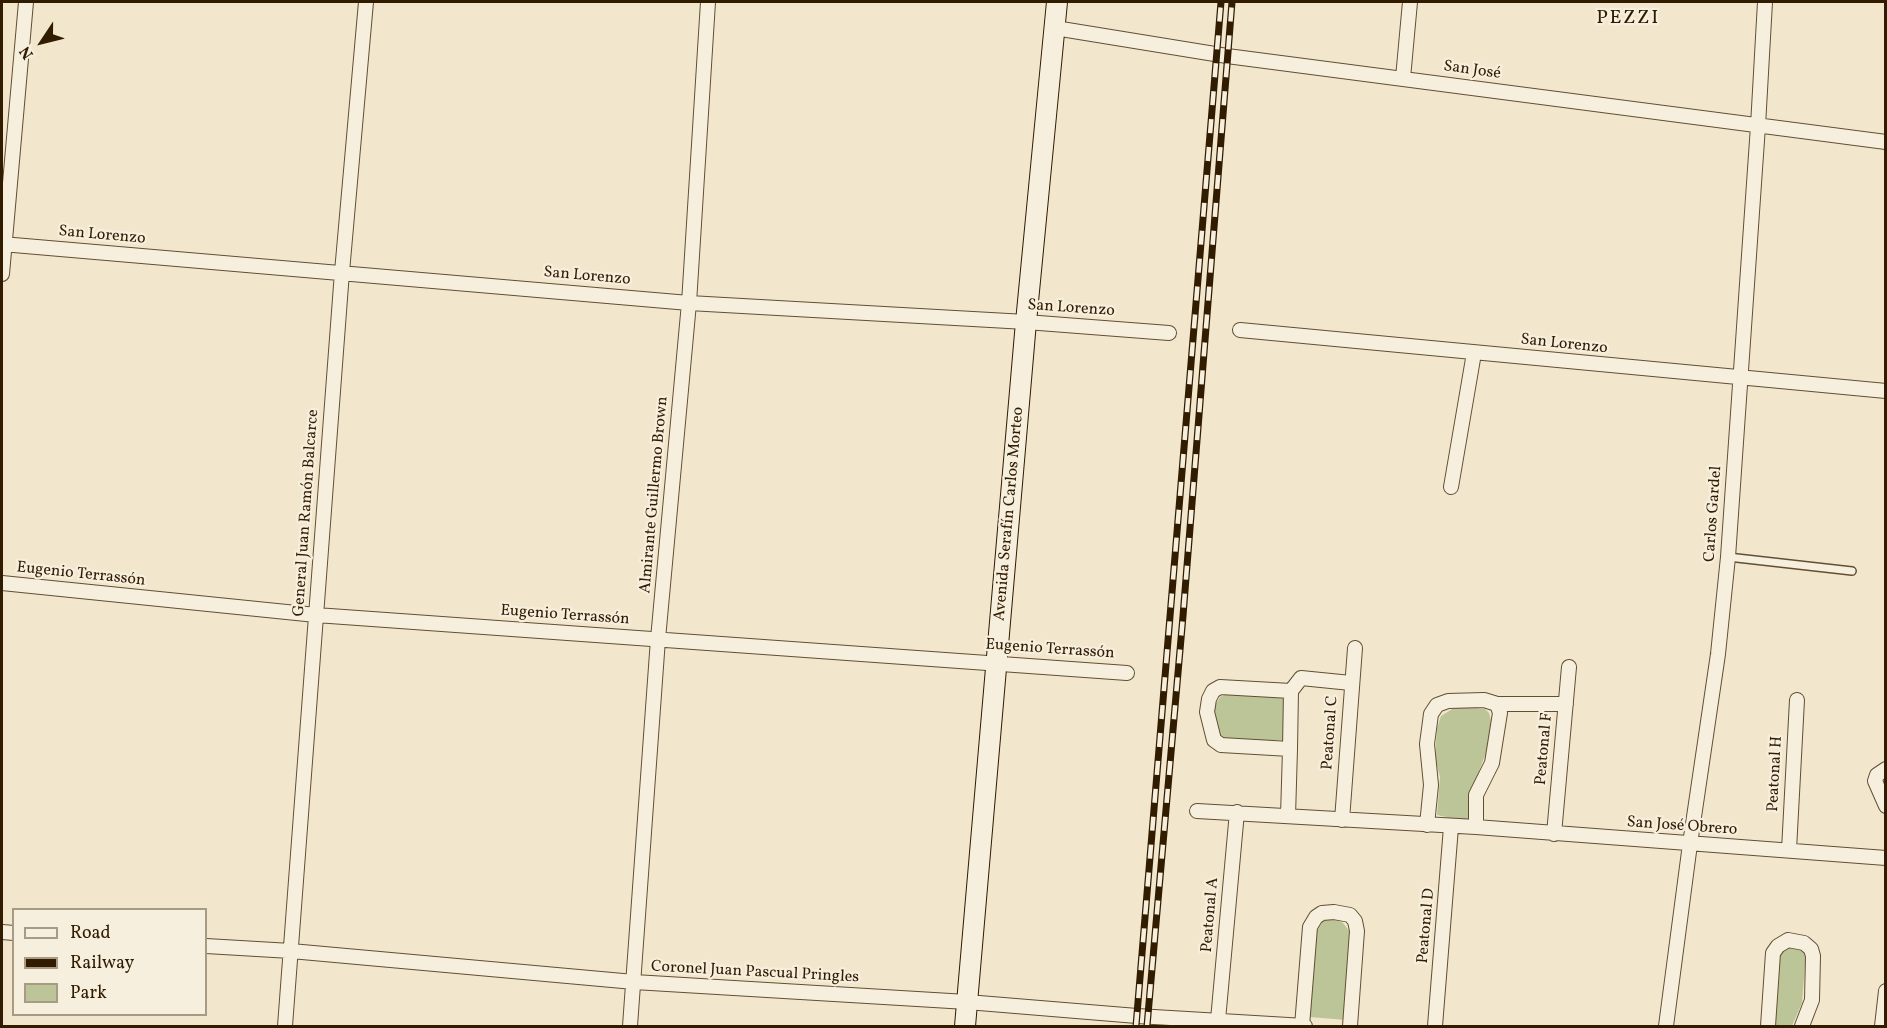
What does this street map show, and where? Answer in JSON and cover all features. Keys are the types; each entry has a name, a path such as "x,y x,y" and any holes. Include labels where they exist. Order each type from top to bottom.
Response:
{"main road":[{"name":"Avenida Serafín Carlos Morteo","path":"965,1026 1026,322 1057,2"}],"street":[{"path":"2,274 26,2"},
{"name":"General Juan Ramón Balcarce","path":"285,1026 342,272 366,2"},
{"name":"Almirante Guillermo Brown","path":"630,1026 658,639 689,303 708,2"},
{"path":"1403,78 1410,2"},
{"name":"Carlos Gardel","path":"1666,1026 1718,654 1728,557 1765,2"},
{"name":"San José","path":"1054,28 1227,56 1886,142"},
{"name":"San Lorenzo","path":"3,244 689,303 1026,322 1169,333"},
{"name":"San Lorenzo","path":"1240,330 1886,391"},
{"path":"1451,486 1474,353"},
{"name":"Eugenio Terrassón","path":"2,583 316,615 1127,673"},
{"name":"Peatonal C","path":"1342,820 1355,648"},
{"name":"Peatonal F","path":"1554,834 1569,667"},
{"path":"1288,816 1291,691 1301,678 1351,683"},
{"path":"1290,749 1221,745 1214,740 1207,712 1213,691 1220,687 1291,691"},
{"path":"1427,825 1431,785 1426,744 1431,714 1437,705 1448,701 1484,700 1497,704 1566,704"},
{"name":"Peatonal H","path":"1789,850 1797,700"},
{"path":"1476,827 1476,795 1492,763 1497,741 1500,713 1497,704"},
{"path":"1886,769 1877,775 1875,781 1886,806"},
{"name":"San José Obrero","path":"1197,811 1476,827 1886,858"},
{"name":"Peatonal A","path":"1218,1020 1238,813"},
{"name":"Peatonal D","path":"1435,1026 1451,827"},
{"name":"Coronel Juan Pascual Pringles","path":"207,946 291,951 634,982 968,1002 1137,1016 1304,1026 1310,927 1316,917 1322,913 1334,912 1350,915 1355,921 1357,931 1350,1026"},
{"path":"1768,1026 1773,953 1778,946 1788,940 1804,943 1811,949 1813,956 1812,1000 1802,1026"},
{"path":"1882,1026 1886,991"}],"lane":[{"path":"1728,557 1852,571"}],"green space":[{"path":"1226,694 1284,697 1283,740 1227,740 1219,736 1215,730 1214,707 1220,697"},
{"path":"1457,706 1485,709 1491,721 1486,753 1470,794 1468,819 1464,821 1437,815 1440,777 1435,759 1437,728 1441,716"},
{"path":"1334,918 1343,923 1350,932 1346,1020 1310,1017 1317,931 1324,920"},
{"path":"1790,944 1806,953 1802,1003 1792,1026 1775,1026 1778,955"}],"railway":[{"path":"1136,1026 1221,2"},
{"path":"1147,1026 1183,616 1232,2"}],"district":[{"name":"PEZZI","path":"1628,19"}]}
